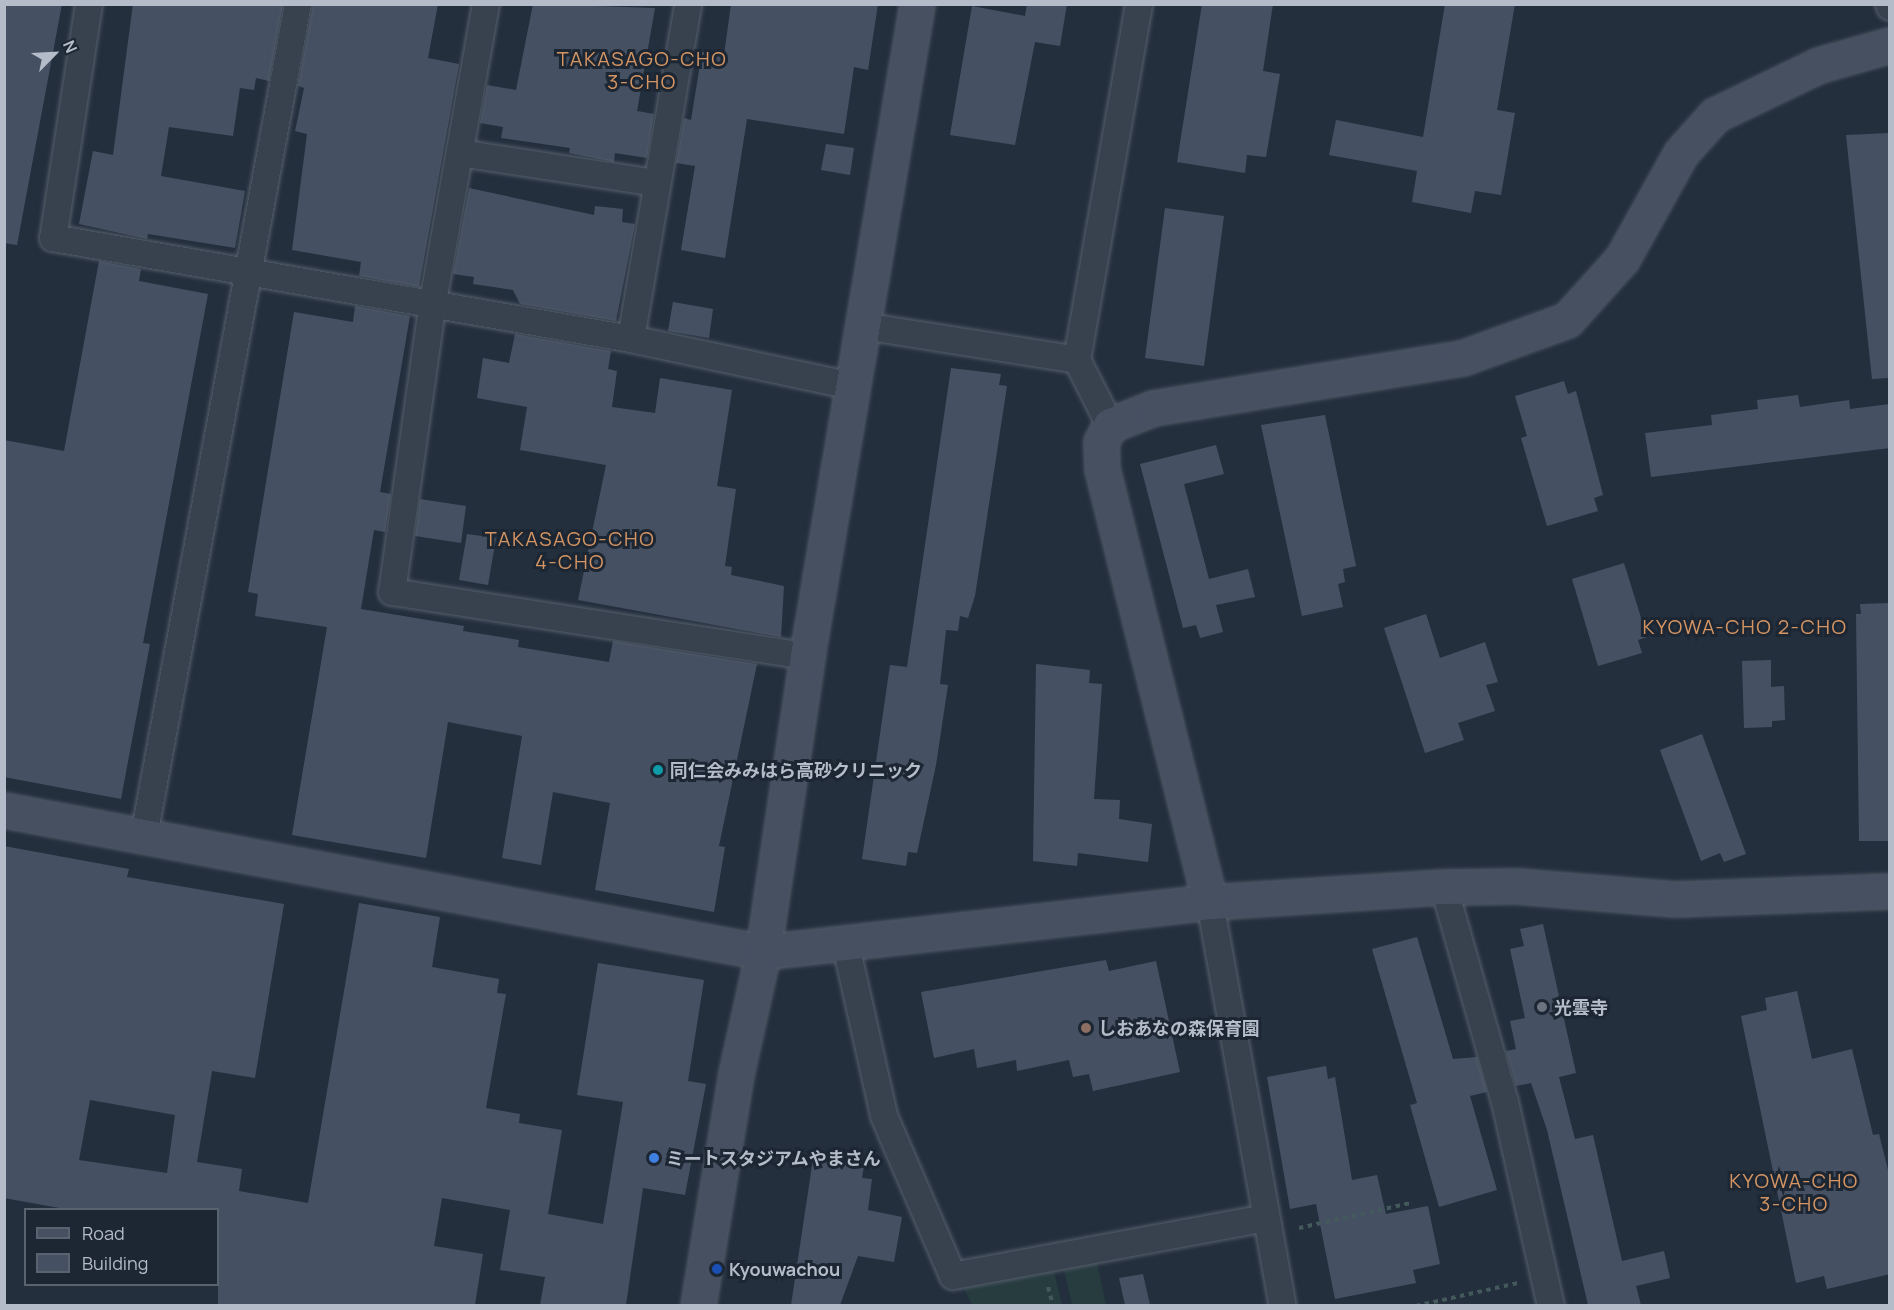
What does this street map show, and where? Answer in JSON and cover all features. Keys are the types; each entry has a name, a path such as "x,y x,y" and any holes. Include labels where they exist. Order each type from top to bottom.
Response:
{"street":[{"path":"89,4 53,238 432,308 631,339 853,386"},
{"path":"144,836 250,274 298,4"},
{"path":"486,4 432,308 392,592 807,656"},
{"path":"631,339 655,183 688,4"},
{"path":"698,1305 736,1074 763,952 807,656 917,4"},
{"path":"1110,425 1077,360 1139,4"},
{"path":"1282,1305 1210,902 1102,468 1101,442 1110,425 1153,408 1462,358 1567,320 1622,259 1681,153 1715,115 1754,92 1820,65 1890,45"},
{"path":"460,153 655,183"},
{"path":"863,326 1077,360"},
{"path":"4,810 763,952 845,941 1210,902 1444,887 1517,886 1674,899 1890,891"},
{"path":"1444,887 1505,1102 1551,1305"},
{"path":"845,941 884,1116 952,1276 1267,1226"}],"path":[{"path":"1267,1226 1411,1203"},
{"path":"1416,1305 1545,1277"}],"green space":[{"path":"1097,1262 1106,1305 1072,1305 1064,1270"},
{"path":"1054,1271 1062,1305 972,1305 964,1288"}],"building":[{"path":"4,4 62,4 17,245 4,243"},
{"path":"133,4 283,4 269,81 256,78 254,90 240,88 233,136 169,127 161,176 245,191 235,248 148,234 147,239 79,224 93,151 113,155"},
{"path":"313,4 438,4 428,58 459,64 419,287 359,276 361,262 292,250 307,134 295,131 304,88 298,86"},
{"path":"533,4 655,8 637,111 654,114 647,158 615,153 614,162 569,153 570,148 501,138 503,127 480,123 487,85 516,90"},
{"path":"731,4 878,4 868,70 854,67 844,134 747,119 725,258 681,250 695,166 676,163 684,118 691,120 702,52 724,55"},
{"path":"1027,4 1067,4 1060,46 1035,42 1015,145 950,135 972,6 1025,16"},
{"path":"1202,4 1273,4 1263,71 1280,74 1266,157 1247,155 1245,173 1177,162"},
{"path":"1445,4 1515,4 1497,110 1515,113 1501,195 1475,191 1471,213 1412,202 1417,171 1329,155 1336,120 1423,137"},
{"path":"1890,133 1890,378 1872,379 1846,135"},
{"path":"826,144 854,148 850,175 821,170"},
{"path":"469,188 594,215 595,206 623,209 622,222 635,224 616,321 520,304 513,290 473,284 474,277 453,274"},
{"path":"1165,208 1224,216 1204,366 1145,358"},
{"path":"99,261 141,269 139,281 208,294 143,643 150,644 121,799 4,777 4,440 64,451"},
{"path":"673,302 713,309 709,338 668,331"},
{"path":"355,306 410,316 380,492 391,494 385,532 374,530 361,609 464,626 463,631 519,640 518,647 609,662 613,641 757,664 719,846 725,847 714,912 595,890 610,803 553,792 541,865 502,858 522,736 448,722 426,858 292,835 327,627 255,616 258,594 248,592 294,312 353,322"},
{"path":"515,334 611,351 608,369 617,371 612,407 655,413 660,378 732,390 717,486 736,489 725,566 732,567 731,575 784,586 781,637 578,600 606,465 520,450 527,407 477,398 483,358 509,363"},
{"path":"951,368 1001,374 999,385 1007,386 975,596 968,618 960,616 958,631 946,630 940,684 948,685 936,765 917,853 908,852 906,866 862,859 890,665 907,667"},
{"path":"1564,381 1568,394 1576,391 1603,495 1594,498 1598,511 1547,526 1521,438 1527,436 1515,396"},
{"path":"1798,395 1800,407 1849,400 1850,409 1890,404 1890,448 1651,477 1645,433 1712,425 1711,415 1758,409 1757,400"},
{"path":"1325,415 1356,566 1343,569 1345,582 1338,584 1343,607 1302,616 1261,425"},
{"path":"1216,445 1224,474 1184,484 1209,579 1248,569 1255,597 1216,605 1223,632 1200,638 1196,625 1183,628 1140,464"},
{"path":"420,499 466,506 461,543 415,536"},
{"path":"467,534 496,538 488,585 459,580"},
{"path":"1624,563 1647,637 1638,640 1642,653 1598,666 1572,579"},
{"path":"1890,603 1890,841 1859,841 1856,614 1861,614 1860,604"},
{"path":"1426,614 1440,658 1485,642 1498,682 1486,685 1495,711 1458,723 1464,740 1425,753 1384,628"},
{"path":"1771,660 1771,687 1784,686 1785,720 1772,721 1772,727 1744,728 1742,661"},
{"path":"1036,664 1090,670 1089,683 1102,684 1094,799 1120,800 1119,819 1152,824 1148,862 1078,853 1077,866 1033,861"},
{"path":"1702,734 1746,854 1724,862 1720,853 1701,861 1660,750"},
{"path":"4,846 129,869 127,877 284,904 255,1078 212,1071 197,1162 242,1169 239,1191 308,1203 359,903 440,917 432,967 499,979 497,993 506,994 486,1108 520,1114 519,1123 562,1130 548,1214 603,1224 623,1102 577,1095 598,963 704,980 688,1081 706,1084 685,1195 643,1188 626,1305 540,1305 545,1277 500,1270 510,1210 442,1198 434,1246 483,1254 475,1305 218,1305 219,1208 59,1208 4,1198","holes":["90,1100 175,1115 167,1173 79,1160"]},
{"path":"1543,924 1576,1073 1559,1077 1575,1139 1593,1135 1622,1261 1664,1251 1670,1278 1636,1286 1641,1305 1588,1305 1547,1130 1531,1083 1516,1086 1506,1051 1516,1049 1510,1021 1525,1018 1510,949 1524,946 1520,929"},
{"path":"1417,937 1453,1059 1477,1057 1487,1092 1470,1096 1497,1190 1439,1207 1410,1105 1417,1103 1372,949"},
{"path":"1106,960 1109,971 1156,961 1180,1072 1093,1091 1089,1074 1073,1077 1069,1060 1017,1071 1016,1060 977,1068 974,1049 934,1058 921,992"},
{"path":"1797,991 1812,1059 1852,1049 1873,1135 1879,1134 1890,1178 1890,1274 1827,1289 1824,1276 1796,1283 1741,1016 1767,1010 1765,998"},
{"path":"1326,1066 1328,1079 1335,1077 1352,1180 1377,1175 1386,1214 1428,1206 1440,1264 1413,1270 1416,1283 1335,1299 1316,1204 1290,1209 1267,1077"},
{"path":"813,1159 864,1166 862,1178 872,1179 868,1210 902,1217 894,1262 858,1256 840,1305 791,1305"},
{"path":"1143,1274 1150,1305 1125,1305 1119,1278"}],"place":[{"name":"同仁会みみはら高砂クリニック","path":"658,770"},
{"name":"光雲寺","path":"1542,1007"},
{"name":"しおあなの森保育園","path":"1086,1028"},
{"name":"ミートスタジアムやまさん","path":"654,1158"},
{"name":"Kyouwachou","path":"717,1269"}],"district":[{"name":"TAKASAGO-CHO 3-CHO","path":"642,70"},
{"name":"TAKASAGO-CHO 4-CHO","path":"570,550"},
{"name":"KYOWA-CHO 2-CHO","path":"1745,626"},
{"name":"KYOWA-CHO 3-CHO","path":"1794,1192"}]}
